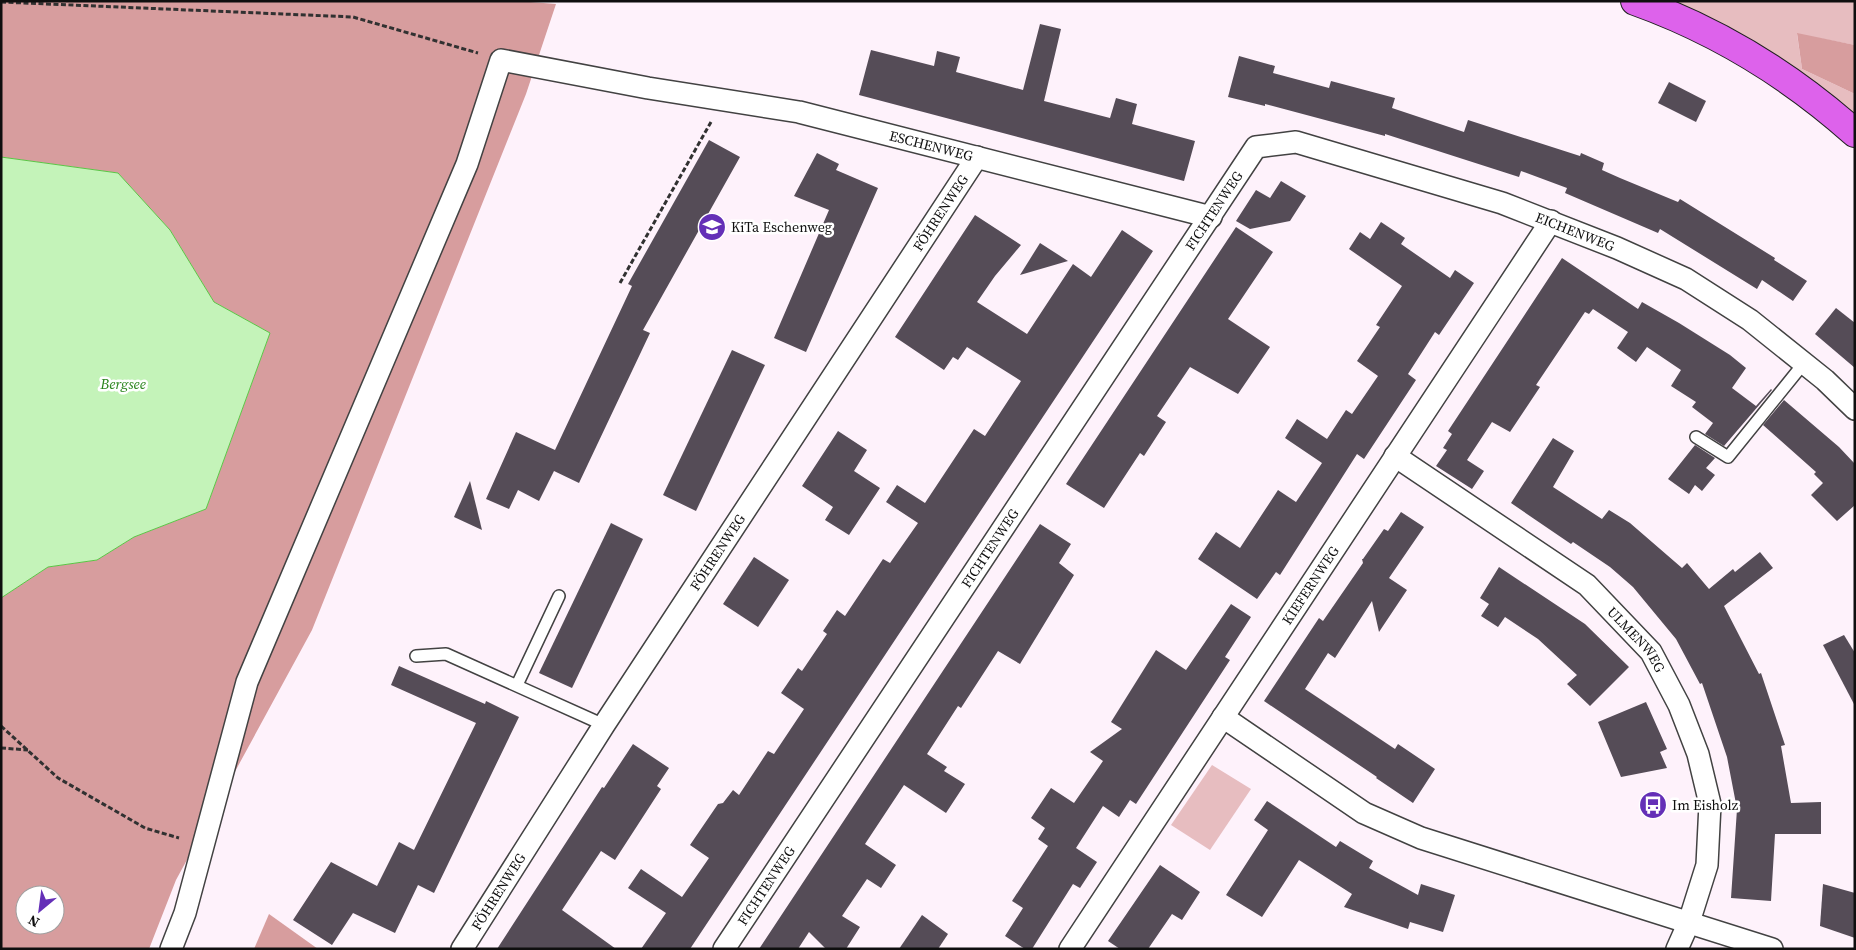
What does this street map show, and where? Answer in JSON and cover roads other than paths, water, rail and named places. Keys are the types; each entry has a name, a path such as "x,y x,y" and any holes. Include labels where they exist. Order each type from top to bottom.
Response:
{"highway":[{"path":"1635,1 1681,20 1746,54 1807,93 1855,133"}],"street":[{"name":"ESCHENWEG","path":"171,949 185,913 247,682 467,164 501,60 648,88 799,112 1211,217"},
{"name":"EICHENWEG","path":"1256,148 1296,142 1502,204 1551,221 1617,248 1686,279 1750,320 1825,380 1855,409"},
{"name":"FICHTENWEG","path":"724,949 1256,148"},
{"name":"FÖHRENWEG","path":"462,949 604,725 977,157"},
{"name":"KIEFERNWEG","path":"1070,949 1551,221"},
{"name":"ULMENWEG","path":"1395,456 1587,585 1651,652 1678,705 1698,754 1710,804 1707,865 1689,922 1677,949"},
{"path":"1223,717 1364,813 1421,838 1772,949"}],"lane":[{"path":"1696,436 1728,457 1804,363"},
{"path":"517,685 559,596"},
{"path":"416,656 446,654 604,725"}],"water":[{"name":"Bergsee","path":"1,157 118,173 170,230 214,302 270,333 206,509 134,537 97,560 48,567 1,598"}],"place":[{"name":"KiTa Eschenweg","path":"712,227"},
{"name":"Im Eisholz","path":"1653,805"}]}
